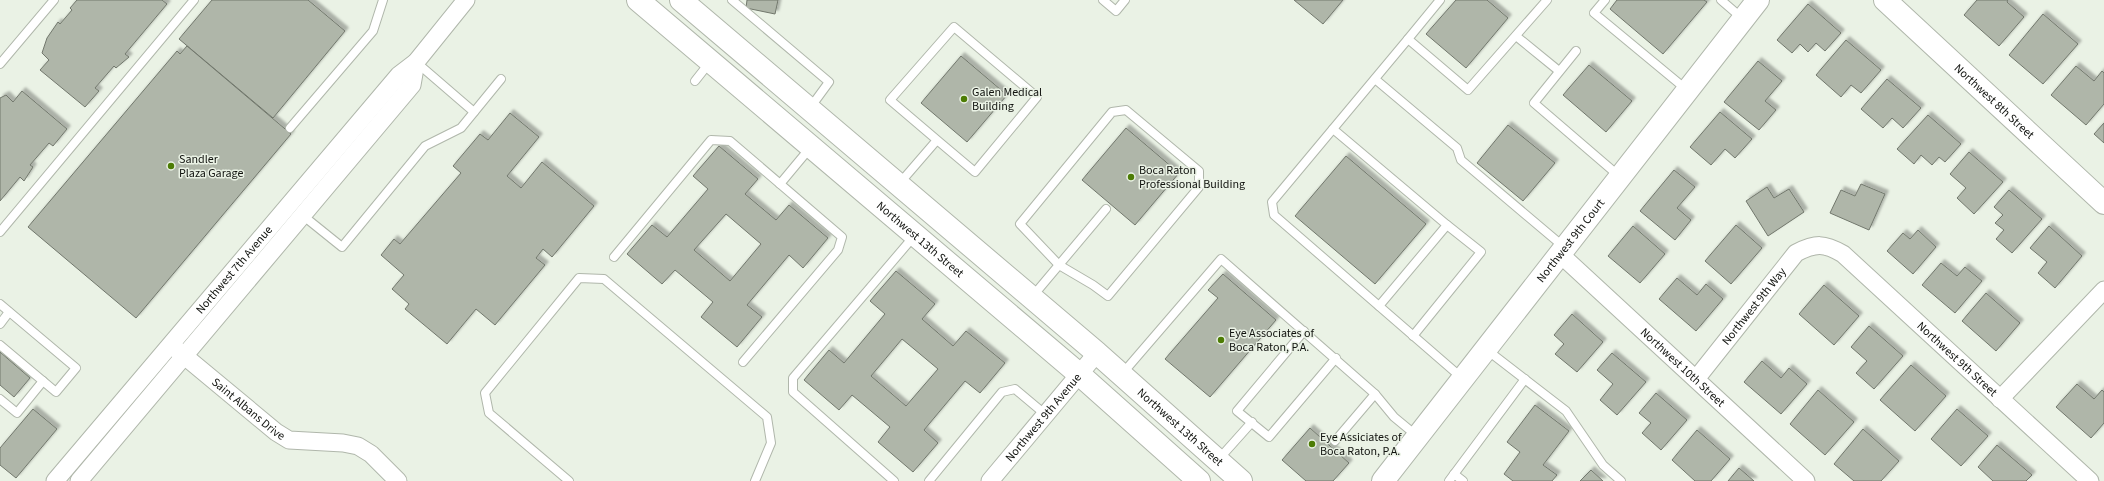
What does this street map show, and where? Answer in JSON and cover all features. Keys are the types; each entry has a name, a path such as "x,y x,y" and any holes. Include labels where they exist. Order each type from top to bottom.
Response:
{"street":[{"name":"Northwest 7th Avenue","path":"55,481 399,75 416,62 466,0"},
{"name":"Northwest 13th Street","path":"638,0 1079,374 1199,481"},
{"name":"Northwest 13th Street","path":"681,0 1097,353 1241,481"},
{"name":"Northwest 9th Court","path":"1383,481 1758,0"},
{"name":"Northwest 8th Street","path":"1885,0 2104,204"},
{"name":"Northwest 7th Avenue","path":"79,481 412,85 416,62"},
{"name":"Northwest 9th Way","path":"1696,379 1796,252 1811,245 1820,245"},
{"name":"Northwest 9th Street","path":"1820,245 1828,246 1843,254 2090,481"},
{"name":"Northwest 10th Street","path":"1562,251 1696,379 1806,481"},
{"path":"2000,398 2104,290"},
{"name":"Saint Albans Drive","path":"170,344 276,432 289,440 343,443 358,446 371,454 398,481"},
{"name":"Northwest 9th Avenue","path":"990,481 1097,353"}],"lane":[{"path":"2,59 54,0"},
{"path":"0,232 194,0"},
{"path":"290,128 372,31 383,0"},
{"path":"732,0 829,82 809,109"},
{"path":"1103,0 1116,11 1125,0"},
{"path":"1440,0 1272,202 1274,215 1463,379"},
{"path":"1408,39 1468,90 1547,0"},
{"path":"1605,0 1594,13 1687,90"},
{"path":"1721,0 1742,19"},
{"path":"954,27 1037,97 974,172 937,140 890,100 954,27"},
{"path":"1516,36 1559,71"},
{"path":"1576,51 1534,103 1620,177"},
{"path":"416,62 474,112"},
{"path":"695,80 711,62"},
{"path":"289,204 342,247 425,146 461,128 501,79"},
{"path":"1375,79 1457,148 1461,160 1562,251"},
{"path":"1126,110 1198,171 1200,188 1108,296 1093,285 1059,265 1020,224 1112,112 1126,110"},
{"path":"1333,129 1481,252 1413,336"},
{"path":"614,257 711,140 730,141 842,237 838,250 742,362"},
{"path":"898,185 937,140"},
{"path":"780,184 811,147"},
{"path":"1032,298 1106,209"},
{"path":"1379,306 1447,225"},
{"path":"894,481 793,392 792,378 914,235"},
{"path":"1121,375 1221,259 1336,358 1375,394 1394,417 1418,437"},
{"path":"569,481 489,413 485,393 579,278 604,279 767,417 771,443 755,481"},
{"path":"0,304 76,368 56,392 0,345"},
{"path":"0,324 9,312"},
{"path":"1304,331 1237,411 1269,437 1336,358"},
{"path":"1486,348 1566,411 1603,465 1621,481"},
{"path":"1449,481 1525,379"},
{"path":"0,398 17,413 43,381"},
{"path":"929,481 1002,392 1015,389 1046,415"},
{"path":"1335,441 1375,394"},
{"path":"1218,460 1252,422"},
{"path":"1454,474 1463,481"}],"building":[{"path":"77,0 162,0 167,4 125,54 129,57 116,68 114,66 95,88 99,91 85,107 40,70 49,60 42,53 47,38 58,22 60,24 72,10 70,8"},
{"path":"212,0 308,0 345,31 273,118 179,39"},
{"path":"747,0 778,0 775,14 746,8"},
{"path":"1294,0 1343,0 1323,24"},
{"path":"1456,0 1487,0 1508,18 1466,68 1426,34"},
{"path":"1617,0 1704,0 1707,2 1663,54 1610,9"},
{"path":"1977,0 2008,0 2007,2 2024,17 1999,46 1964,15"},
{"path":"1808,4 1841,33 1825,51 1816,43 1808,52 1800,44 1792,53 1777,40"},
{"path":"2043,14 2078,44 2043,84 2009,55"},
{"path":"1846,40 1881,70 1861,93 1851,85 1841,97 1816,75"},
{"name":"Sandler Plaza Garage","path":"187,46 291,134 136,318 28,227 177,51 180,54"},
{"name":"Galen Medical Building","path":"961,56 1007,95 967,142 921,103"},
{"path":"1758,61 1782,81 1765,101 1776,110 1759,130 1724,102"},
{"path":"1589,65 1632,101 1606,132 1563,95"},
{"path":"2076,66 2094,81 2102,71 2104,73 2104,104 2086,125 2051,95"},
{"path":"1887,79 1921,108 1903,128 1892,118 1883,128 1861,109"},
{"path":"22,91 67,129 53,146 49,143 30,165 33,167 24,181 20,177 0,201 0,98 6,95 13,102"},
{"path":"1720,112 1752,139 1735,158 1725,149 1711,165 1690,147"},
{"path":"510,113 539,137 507,176 521,188 542,162 594,206 552,257 543,249 536,258 545,265 495,325 476,309 447,344 405,309 409,304 392,289 404,275 381,255 394,239 400,244 461,173 453,166 480,134 488,140"},
{"path":"1928,115 1961,144 1945,162 1939,157 1932,165 1921,155 1914,164 1897,149"},
{"path":"2104,123 2104,143 2094,134"},
{"path":"1508,125 1555,163 1523,201 1477,163"},
{"name":"Boca Raton Professional Building","path":"1126,128 1179,173 1135,225 1082,180"},
{"path":"719,146 758,179 745,194 776,220 789,205 828,238 803,268 789,255 747,305 762,317 737,347 701,317 713,302 675,270 662,284 627,254 652,225 667,237 708,189 693,176","holes":["726,214 761,244 730,281 694,250"]},
{"path":"1969,152 2003,182 1974,214 1957,198 1966,188 1950,174"},
{"path":"1346,156 1426,224 1375,284 1295,216"},
{"path":"1674,170 1695,187 1677,208 1691,220 1675,240 1640,211"},
{"path":"1861,184 1885,194 1869,230 1830,213 1841,190 1855,196"},
{"path":"1767,187 1774,198 1789,189 1804,212 1768,236 1746,201"},
{"path":"2009,190 2042,219 2012,253 1996,239 2004,230 1995,223 2003,215 1994,207"},
{"path":"1736,225 1762,248 1731,284 1705,261"},
{"path":"1633,226 1665,254 1640,283 1608,256"},
{"path":"2049,226 2082,256 2055,288 2038,273 2047,262 2030,248"},
{"path":"1918,230 1936,247 1913,274 1887,251 1903,233 1910,239"},
{"path":"1941,263 1957,276 1965,267 1982,281 1955,313 1922,285"},
{"path":"896,271 935,304 922,319 953,346 966,331 1005,363 980,393 965,381 924,430 938,443 913,472 878,442 890,427 852,395 839,410 804,380 829,350 844,363 885,314 870,301","holes":["902,339 938,369 906,406 871,376"]},
{"name":"Eye Associates of Boca Raton, P.A.","path":"1223,274 1276,320 1210,397 1165,359 1218,298 1208,290"},
{"path":"1677,278 1697,295 1706,284 1723,299 1696,331 1659,299"},
{"path":"1824,285 1859,316 1834,345 1799,314"},
{"path":"1986,293 2020,323 1996,351 1962,321"},
{"path":"1572,314 1603,342 1577,372 1555,354 1564,344 1554,335"},
{"path":"1869,326 1903,356 1874,389 1856,373 1867,361 1851,347"},
{"path":"0,352 30,378 14,397 0,385"},
{"path":"1612,353 1646,382 1617,415 1600,400 1613,384 1597,370"},
{"path":"1762,361 1781,378 1789,368 1807,384 1781,414 1744,382"},
{"path":"1911,365 1946,396 1915,431 1880,400"},
{"path":"2077,384 2094,399 2102,390 2104,392 2104,423 2091,438 2056,407"},
{"path":"1818,390 1854,422 1825,455 1790,424"},
{"path":"1656,393 1687,420 1661,450 1642,433 1651,423 1639,413"},
{"path":"1535,405 1569,431 1543,465 1557,475 1552,481 1513,481 1504,474 1520,452 1507,442"},
{"path":"33,409 57,429 16,478 0,465 0,448"},
{"path":"1957,409 1988,436 1961,466 1931,439"},
{"name":"Eye Assiciates of Boca Raton, P.A.","path":"1310,428 1349,463 1333,481 1306,481 1282,460"},
{"path":"1863,429 1899,461 1881,481 1854,481 1834,464"},
{"path":"1697,430 1730,459 1711,481 1695,481 1672,460"},
{"path":"1997,445 2032,475 2026,481 1993,481 1978,467"},
{"path":"1739,468 1754,481 1728,481"},
{"path":"1591,470 1603,481 1580,481"}],"place":[{"name":"Galen Medical Building","path":"964,99"},
{"name":"Sandler Plaza Garage","path":"171,166"},
{"name":"Boca Raton Professional Building","path":"1131,177"},
{"name":"Eye Associates of Boca Raton, P.A.","path":"1221,340"},
{"name":"Eye Assiciates of Boca Raton, P.A.","path":"1312,444"}]}
